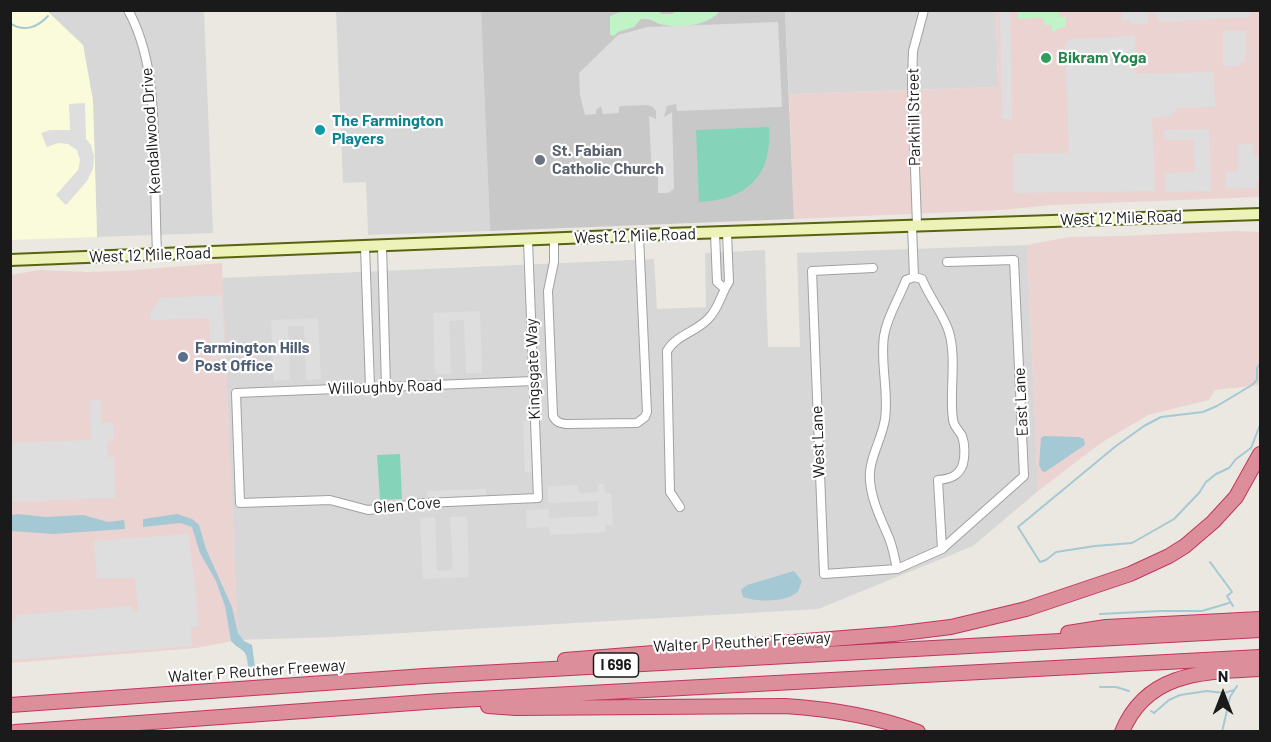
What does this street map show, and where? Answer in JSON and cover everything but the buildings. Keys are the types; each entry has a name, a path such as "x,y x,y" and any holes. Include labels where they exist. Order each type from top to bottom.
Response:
{"highway":[{"path":"425,676 595,656 894,634 951,627 1000,616 1100,584 1169,556 1198,535 1224,511 1236,497 1260,454"},
{"path":"982,645 1106,627 1260,619"},
{"name":"Walter P Reuther Freeway","path":"10,705 425,676 1260,630"},
{"name":"I 696","path":"15,732 440,701 1260,657"},
{"path":"1122,732 1139,704 1168,682 1194,674 1260,669"},
{"path":"440,701 516,708 785,706 818,708 886,721 918,732"}],"main road":[{"name":"West 12 Mile Road","path":"10,260 1260,214"}],"street":[{"name":"Kendallwood Drive","path":"128,10 146,57 150,84 157,255"},
{"name":"Parkhill Street","path":"914,277 912,72 913,51 924,10"},
{"path":"680,507 670,492 667,351 675,341 701,326 715,311 724,288 729,282 728,232"},
{"path":"715,233 717,282 724,288"},
{"path":"554,240 554,262 548,291 553,416 559,423 566,424 637,423 645,417 647,412 639,236"},
{"name":"Kingsgate Way","path":"528,241 538,498"},
{"path":"382,246 386,387"},
{"path":"365,247 370,387"},
{"name":"East Lane","path":"920,560 942,549 1024,476 1014,260 947,262"},
{"name":"West Lane","path":"873,268 812,271 824,574 897,570 920,560"},
{"path":"897,570 890,540 874,503 870,473 885,418 884,333 906,280 914,277 922,279 928,295 949,332 953,424 962,436 964,451 960,471 951,479 938,480 942,549"},
{"name":"Willoughby Road","path":"240,503 236,393 534,381"},
{"name":"Glen Cove","path":"240,503 330,500 368,510 425,503 538,498"}],"shaded area":[{"path":"10,11 47,11 83,45 93,101 97,237 11,240"},
{"path":"47,11 204,11 213,233 97,237 93,101 83,45"},
{"path":"336,11 481,11 490,231 368,235 366,182 343,183"},
{"path":"481,11 785,11 794,219 490,231"},
{"path":"785,11 996,11 998,87 789,94"},
{"path":"996,11 1260,11 1260,197 1052,205 1002,210 794,219 789,94 998,87"},
{"path":"1000,11 1010,11 1012,119 1002,119"},
{"path":"1122,11 1148,11 1148,24 1131,24 1130,20 1122,20"},
{"path":"1149,11 1250,11 1250,17 1158,22 1157,14 1150,14"},
{"path":"778,22 782,107 677,111 676,104 667,106 664,117 672,112 674,189 668,193 658,193 658,177 652,175 649,116 656,119 656,111 653,107 648,105 621,106 619,113 603,114 601,106 596,110 596,114 585,115 580,95 579,73 618,35 648,27"},
{"path":"1223,31 1246,31 1246,62 1239,62 1239,66 1223,66"},
{"path":"1135,36 1136,74 1214,72 1215,107 1179,108 1170,116 1152,118 1155,191 1014,193 1013,154 1069,153 1065,44 1069,39"},
{"path":"85,103 86,139 91,145 94,156 93,169 87,181 66,205 56,195 78,170 80,160 77,150 68,144 58,143 47,147 41,133 50,130 70,130 69,104"},
{"path":"1209,129 1211,191 1166,192 1165,173 1195,172 1194,140 1165,140 1164,130"},
{"path":"1253,143 1253,156 1260,156 1260,180 1257,181 1257,188 1226,189 1226,172 1238,171 1238,144"},
{"path":"1260,232 1260,385 1215,390 1209,400 1148,415 1101,443 1038,491 1027,245 1069,237"},
{"path":"1027,245 1038,491 973,546 818,609 333,637 238,640 222,278 654,259 657,309 706,307 705,253 765,250 768,347 800,347 797,253"},
{"path":"222,263 238,640 196,648 11,663 11,275 39,270 122,271"},
{"path":"222,295 225,358 211,359 209,318 151,320 150,314 160,298"},
{"path":"480,311 482,373 466,373 464,320 449,321 451,374 435,374 433,313"},
{"path":"318,318 321,379 306,380 304,326 288,326 290,380 274,381 271,320"},
{"path":"90,400 101,400 102,423 113,422 114,441 107,441 107,457 114,457 115,498 11,502 11,443 91,440"},
{"path":"523,421 530,421 532,472 525,472"},
{"path":"598,484 604,484 605,493 611,493 613,525 605,525 605,532 550,535 549,527 527,528 526,510 549,509 549,518 598,516 598,501 548,503 548,486 578,485 579,493 598,492"},
{"path":"486,489 486,495 427,498 427,491"},
{"path":"467,516 469,577 423,579 420,518 435,517 437,571 453,570 450,517"},
{"path":"189,534 199,626 191,627 192,646 11,660 11,622 16,621 16,615 132,606 133,613 138,610 135,578 97,579 94,541"}],"green space":[{"path":"623,11 658,11 662,14 672,14 676,11 720,11 709,20 687,26 665,25 649,19 641,19 634,27 618,32 614,36 610,35 610,16"},
{"path":"1018,11 1059,11 1059,17 1066,17 1066,27 1059,28 1052,33 1052,25 1044,25 1043,18 1018,19"},
{"path":"769,127 766,159 754,182 731,196 699,202 696,130"},
{"path":"400,454 402,499 380,500 377,455"}],"water":[{"path":"1044,436 1079,437 1084,439 1085,445 1045,472 1039,465 1041,438"},
{"path":"177,514 192,519 199,525 206,549 232,607 238,633 244,641 252,645 255,667 248,667 245,653 231,641 225,606 216,581 200,553 192,527 180,523 143,527 143,519"},
{"path":"11,515 46,517 83,515 108,522 124,520 125,529 54,534 11,531"},
{"path":"794,571 802,581 795,594 772,600 743,597 741,590 747,585"}],"waterway":[{"path":"10,23 26,28 40,23 48,16"},
{"path":"1259,365 1257,380 1252,385 1217,406 1203,412 1161,417 1144,426 1116,446 1018,527 1040,562 1056,552 1132,543 1174,519 1199,493 1206,482 1229,468 1236,459 1251,448 1260,425"},
{"path":"1210,562 1232,592 1227,596 1233,606"},
{"path":"1100,614 1202,611 1229,603"},
{"path":"1222,732 1230,697 1237,686"},
{"path":"1100,687 1116,687 1129,691"},
{"path":"1151,711 1154,713 1169,700 1180,695 1207,691 1224,693 1234,690"}],"place":[{"name":"Bikram Yoga","path":"1046,58"},
{"name":"The Farmington Players","path":"320,130"},
{"name":"St. Fabian Catholic Church","path":"540,160"},
{"name":"Farmington Hills Post Office","path":"183,357"}]}
